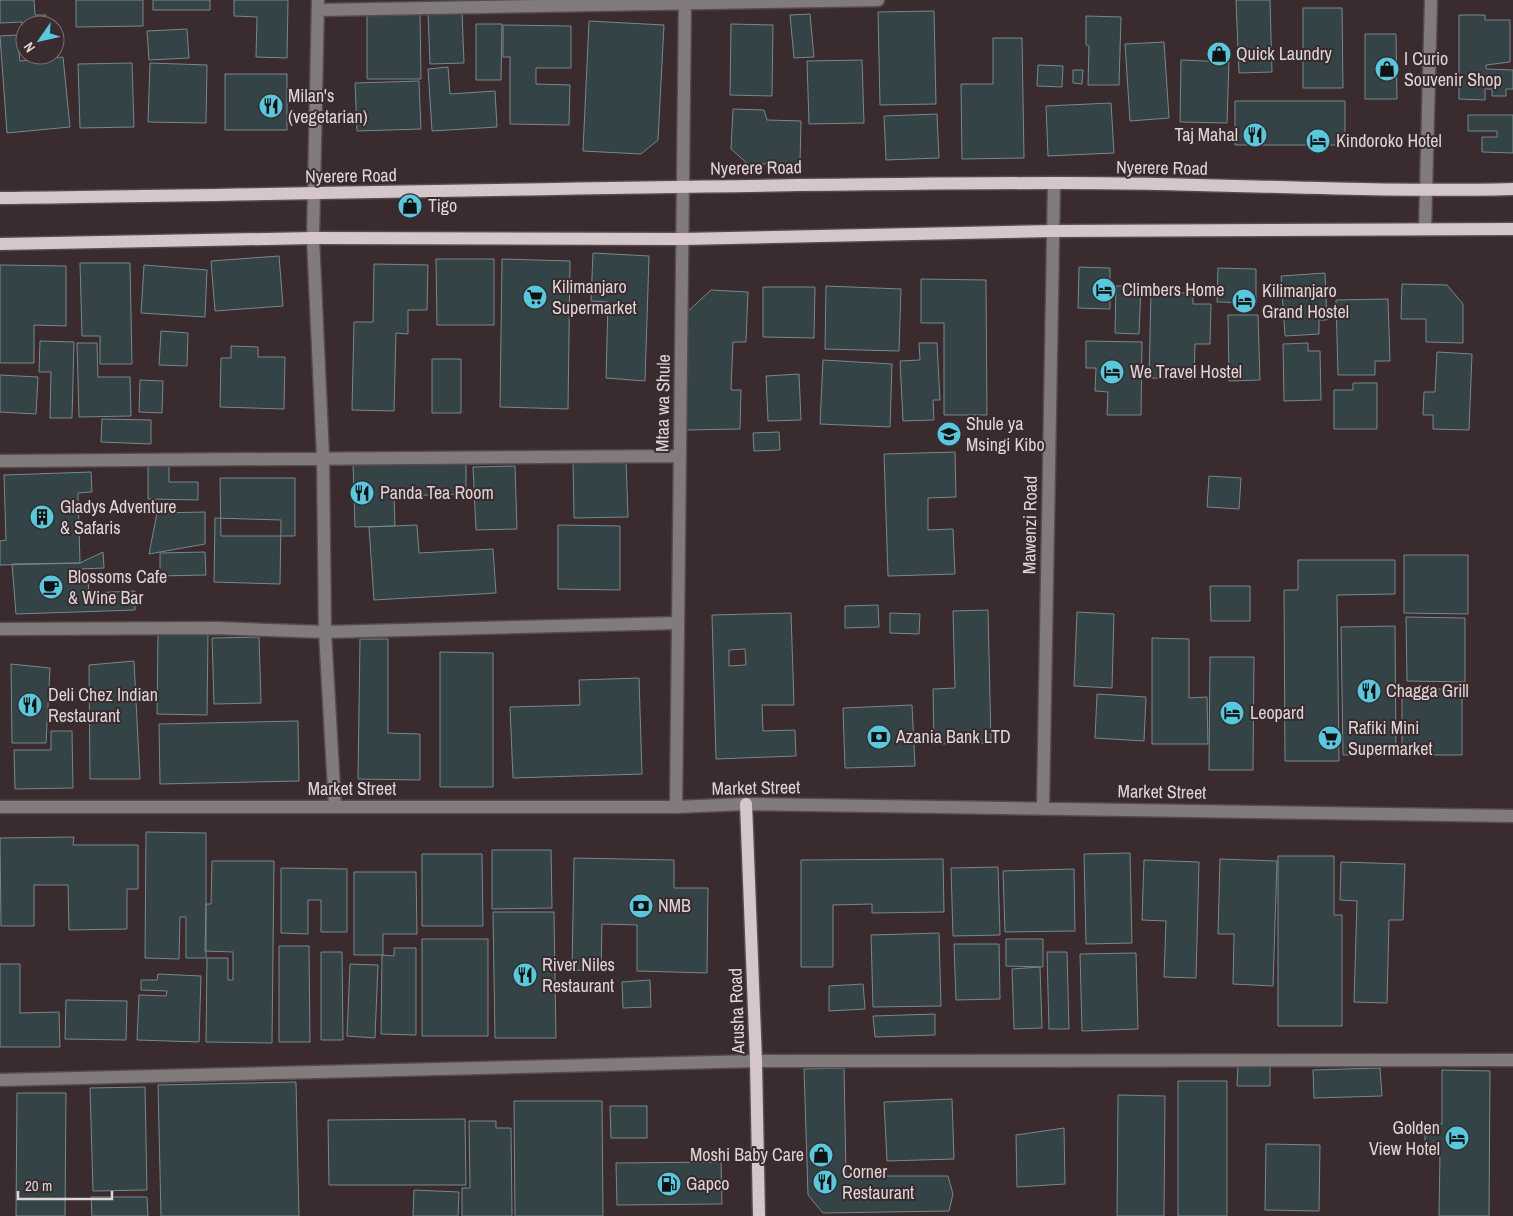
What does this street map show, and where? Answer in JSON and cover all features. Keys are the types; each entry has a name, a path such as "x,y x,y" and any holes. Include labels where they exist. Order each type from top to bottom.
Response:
{"main road":[{"name":"Nyerere Road","path":"0,198 313,195 683,186 1054,183 1426,191 1513,189"},
{"path":"0,244 313,238 683,238 1053,231 1513,229"},
{"name":"Arusha Road","path":"746,804 756,1061 759,1216"}],"street":[{"path":"335,807 325,632 323,457 313,238 318,5 878,0"},
{"path":"1425,229 1431,0"},
{"name":"Mtaa wa Shule","path":"676,807 685,1"},
{"name":"Mawenzi Road","path":"1043,807 1054,183"},
{"path":"0,461 192,461 323,457 680,456"},
{"path":"0,630 216,628 325,632 678,623"},
{"name":"Market Street","path":"0,807 676,807 746,804 1043,807 1513,816"},
{"path":"0,1080 756,1061 1513,1060"}],"building":[{"path":"0,0 34,0 35,15 15,15 15,22 0,23"},
{"path":"76,0 143,0 143,26 76,27"},
{"path":"153,0 210,0 210,10 153,10"},
{"path":"234,0 288,0 287,58 256,57 257,17 234,16"},
{"path":"1236,0 1270,0 1272,72 1239,73"},
{"path":"1303,8 1342,8 1343,88 1303,88"},
{"path":"462,11 464,63 430,64 428,13"},
{"path":"934,11 936,104 880,105 878,12"},
{"path":"367,14 420,14 421,79 367,79"},
{"path":"810,14 814,57 794,58 790,15"},
{"path":"1459,15 1485,15 1485,20 1510,20 1510,62 1486,65 1486,69 1513,70 1513,89 1506,89 1506,96 1492,96 1492,89 1485,89 1485,100 1459,99"},
{"path":"1086,16 1121,17 1119,85 1088,85 1089,46 1086,45"},
{"path":"589,21 664,25 658,140 641,154 583,151"},
{"path":"476,24 502,24 501,80 476,80"},
{"path":"731,24 773,25 772,96 730,95"},
{"path":"503,25 571,26 571,68 536,68 536,84 570,85 569,125 510,124 510,57 503,57"},
{"path":"187,29 189,58 149,60 147,31"},
{"path":"1365,34 1396,34 1397,99 1365,99"},
{"path":"15,35 15,65 64,65 70,127 7,133 0,36"},
{"path":"993,38 1022,38 1024,158 962,159 961,84 993,84"},
{"path":"1164,42 1169,118 1130,121 1125,44"},
{"path":"862,60 864,123 809,124 807,61"},
{"path":"1181,60 1229,62 1227,123 1180,122"},
{"path":"132,63 134,127 80,128 78,64"},
{"path":"150,63 207,65 206,123 148,122"},
{"path":"1038,65 1063,66 1062,87 1037,86"},
{"path":"448,67 450,94 495,91 497,127 432,131 428,69"},
{"path":"1073,70 1083,70 1082,84 1073,83"},
{"path":"225,74 287,74 287,130 225,130"},
{"path":"419,81 421,129 357,131 355,83"},
{"path":"1235,101 1345,101 1345,145 1235,145"},
{"path":"1111,103 1114,153 1048,156 1046,106"},
{"path":"733,109 764,110 767,120 801,121 800,164 748,164 731,149"},
{"path":"937,114 939,158 886,160 884,116"},
{"path":"1468,115 1513,115 1513,153 1482,152 1482,137 1497,137 1497,131 1468,131"},
{"path":"593,253 649,256 645,381 606,378 608,302 591,301"},
{"path":"279,256 283,306 215,311 211,261"},
{"path":"436,259 494,259 494,325 437,325"},
{"path":"502,259 570,261 568,409 500,407"},
{"path":"80,263 130,263 132,364 100,364 100,336 82,336"},
{"path":"374,264 428,265 427,310 408,310 408,334 396,333 394,411 352,410 354,322 373,322"},
{"path":"0,265 66,266 66,326 34,325 34,363 0,363"},
{"path":"144,265 207,270 205,317 141,313"},
{"path":"1079,267 1110,268 1110,309 1078,308"},
{"path":"1218,268 1256,269 1256,303 1217,302"},
{"path":"1325,273 1327,320 1319,320 1319,334 1285,336 1281,276"},
{"path":"921,279 986,280 987,415 944,415 944,323 921,323"},
{"path":"1402,284 1447,285 1463,304 1463,343 1426,342 1426,319 1401,319"},
{"path":"826,286 901,289 899,351 825,349"},
{"path":"1116,286 1141,286 1139,334 1115,333"},
{"path":"763,287 815,287 814,338 763,337"},
{"path":"711,290 748,292 746,342 733,342 731,390 741,390 740,429 686,430 685,314"},
{"path":"1151,292 1193,293 1193,304 1211,304 1210,344 1195,344 1194,379 1149,378"},
{"path":"1388,299 1390,361 1375,361 1375,375 1338,375 1336,300"},
{"path":"1228,315 1258,315 1260,380 1229,381"},
{"path":"161,331 188,333 187,366 159,365"},
{"path":"40,341 74,342 72,418 50,418 51,372 39,372"},
{"path":"1086,341 1142,342 1141,415 1107,415 1108,392 1095,391 1096,368 1086,368"},
{"path":"77,343 97,343 98,377 130,377 131,416 79,417"},
{"path":"919,343 937,343 940,400 933,400 934,420 903,421 900,361 920,360"},
{"path":"1308,343 1308,351 1320,351 1321,400 1284,401 1283,344"},
{"path":"231,346 258,347 258,357 285,357 284,409 220,407 221,358 231,358"},
{"path":"1437,352 1472,354 1469,430 1433,429 1433,415 1423,415 1424,392 1435,392"},
{"path":"432,359 461,359 461,413 432,413"},
{"path":"823,360 892,364 890,427 820,424"},
{"path":"799,374 801,420 768,421 766,376"},
{"path":"0,375 38,377 36,414 0,412"},
{"path":"140,380 163,381 162,413 139,412"},
{"path":"1353,383 1377,383 1377,429 1334,429 1334,390 1353,390"},
{"path":"102,419 151,420 151,444 101,442"},
{"path":"779,432 780,450 754,451 753,433"},
{"path":"955,452 956,497 928,498 928,530 953,529 955,574 888,576 884,454"},
{"path":"626,458 628,517 574,518 573,459"},
{"path":"466,461 466,494 394,496 395,526 355,527 353,463"},
{"path":"148,465 169,465 169,482 198,482 198,500 148,499"},
{"path":"515,466 517,529 476,530 473,467"},
{"name":"Gladys Adventure & Safaris","path":"91,472 92,492 78,493 80,563 0,565 0,541 6,540 4,475"},
{"path":"1209,476 1241,478 1239,509 1207,507"},
{"path":"220,478 295,478 295,536 221,536"},
{"path":"205,512 205,544 149,554 157,513"},
{"path":"215,518 281,520 280,584 214,582"},
{"path":"417,525 419,553 493,549 496,593 374,600 369,527"},
{"path":"558,525 620,526 620,590 558,589"},
{"name":"Blossoms Cafe & Wine Bar","path":"103,552 104,568 81,569 81,582 88,581 89,593 135,591 135,610 16,614 12,564 80,563"},
{"path":"205,552 206,575 160,576 160,553"},
{"path":"1404,555 1468,555 1468,614 1404,613"},
{"path":"1298,560 1395,560 1395,594 1337,595 1339,761 1285,761 1284,590 1298,590"},
{"path":"1210,586 1250,586 1250,621 1211,621"},
{"path":"878,605 879,627 845,628 845,606"},
{"path":"988,610 991,743 934,744 933,689 955,688 953,611"},
{"path":"1077,612 1114,614 1112,688 1074,686"},
{"path":"791,613 794,705 762,705 763,731 795,730 796,756 716,759 712,615","holes":["745,649 746,665 729,666 729,650"]},
{"path":"890,613 920,614 919,634 890,633"},
{"path":"1406,617 1465,618 1465,682 1407,681"},
{"name":"Chagga Grill","path":"1395,626 1396,755 1343,755 1341,627"},
{"path":"158,633 208,633 207,715 157,714"},
{"path":"259,637 261,703 214,704 212,638"},
{"path":"1152,638 1189,639 1189,698 1207,697 1208,744 1152,744"},
{"path":"360,639 388,639 388,733 420,734 420,780 358,779"},
{"path":"440,652 493,653 493,787 440,787"},
{"name":"Leopard","path":"1210,657 1254,657 1253,770 1209,770"},
{"path":"134,661 140,779 90,779 89,665"},
{"name":"Deli Chez Indian Restaurant","path":"11,664 50,668 46,743 12,743"},
{"path":"639,678 642,774 513,778 510,707 580,705 579,680"},
{"path":"1402,689 1462,689 1462,755 1402,755"},
{"path":"1097,694 1146,697 1144,741 1095,738"},
{"name":"Azania Bank LTD","path":"912,705 915,766 845,768 843,708"},
{"path":"298,721 299,781 160,784 159,724"},
{"path":"51,731 72,731 73,788 15,789 14,750 51,750"},
{"path":"146,832 206,833 206,958 186,958 186,917 180,917 179,959 145,958"},
{"path":"74,837 73,845 138,845 138,889 127,889 127,929 69,930 68,885 34,885 34,926 1,926 0,838"},
{"path":"492,850 551,850 552,908 492,909"},
{"path":"1130,853 1132,943 1086,944 1084,854"},
{"path":"422,854 482,854 483,926 422,926"},
{"path":"1278,856 1334,856 1334,915 1342,915 1342,1026 1278,1026"},
{"name":"NMB","path":"574,858 674,860 674,888 708,888 707,973 637,971 637,925 602,924 601,971 572,970"},
{"path":"943,859 944,912 872,913 872,904 833,905 833,967 801,967 801,860"},
{"path":"1220,859 1277,861 1273,986 1233,984 1234,934 1218,934"},
{"path":"1144,860 1199,862 1196,978 1164,977 1166,921 1142,920"},
{"path":"212,861 274,861 272,1043 206,1042 207,958 228,958 228,980 233,980 233,952 205,951 206,904 211,904"},
{"path":"1341,862 1405,864 1403,920 1389,920 1387,1003 1354,1002 1357,901 1340,900"},
{"path":"998,867 1000,935 953,936 951,868"},
{"path":"281,868 347,869 347,932 321,932 321,900 308,900 308,934 281,933"},
{"path":"1074,869 1075,931 1005,932 1003,871"},
{"path":"354,872 416,872 417,934 383,934 383,955 354,955"},
{"name":"River Niles Restaurant","path":"493,912 554,912 556,1038 495,1038"},
{"path":"939,933 941,1006 873,1007 871,935"},
{"path":"422,939 488,939 488,1036 422,1036"},
{"path":"1006,939 1043,939 1043,967 1006,966"},
{"path":"954,944 999,944 1000,999 956,1000"},
{"path":"279,946 309,946 310,1042 279,1042"},
{"path":"394,948 416,948 416,1035 381,1034 382,955 394,956"},
{"path":"321,952 342,952 343,1040 321,1040"},
{"path":"1047,952 1067,952 1069,1029 1049,1029"},
{"path":"1136,953 1138,1029 1082,1031 1080,954"},
{"path":"0,964 20,964 20,1013 59,1012 60,1047 0,1047"},
{"path":"350,964 378,965 375,1038 347,1036"},
{"path":"1040,967 1042,1028 1014,1029 1012,969"},
{"path":"158,974 201,976 199,1042 137,1040 139,995 166,996 167,991 141,990 141,980 157,980"},
{"path":"650,980 651,1007 623,1008 622,982"},
{"path":"863,984 865,1009 829,1011 829,986"},
{"path":"66,1000 127,1001 126,1040 65,1039"},
{"path":"935,1014 935,1035 875,1037 873,1016"},
{"path":"1238,1065 1270,1066 1270,1086 1237,1086"},
{"path":"844,1068 846,1176 948,1176 953,1194 949,1211 823,1213 808,1195 804,1069"},
{"path":"1380,1068 1382,1096 1314,1098 1313,1070"},
{"name":"Golden View Hotel","path":"1442,1070 1490,1071 1489,1216 1439,1216 1440,1152 1425,1153 1425,1124 1442,1124"},
{"path":"1178,1081 1227,1081 1227,1216 1178,1216"},
{"path":"296,1082 299,1216 161,1216 158,1085"},
{"path":"145,1087 147,1190 93,1191 90,1088"},
{"path":"17,1093 66,1093 65,1216 16,1216"},
{"path":"1118,1095 1165,1096 1164,1216 1117,1216"},
{"path":"952,1099 954,1159 887,1161 884,1102"},
{"path":"514,1101 602,1101 603,1216 515,1216"},
{"path":"610,1106 647,1106 647,1138 611,1138"},
{"path":"465,1119 466,1185 329,1185 328,1120"},
{"path":"469,1121 496,1121 496,1128 511,1128 512,1216 462,1216 462,1188 470,1188"},
{"path":"1064,1128 1065,1184 1017,1187 1016,1135"},
{"path":"1266,1144 1320,1145 1319,1211 1265,1210"},
{"name":"Gapco","path":"721,1162 722,1204 617,1205 616,1163"},
{"path":"414,1190 459,1192 458,1216 413,1216"},
{"path":"91,1197 147,1197 148,1216 92,1216"}],"place":[{"name":"Quick Laundry","path":"1219,54"},
{"name":"I Curio Souvenir Shop","path":"1387,69"},
{"name":"Milan's (vegetarian)","path":"271,106"},
{"name":"Taj Mahal","path":"1255,135"},
{"name":"Kindoroko Hotel","path":"1318,141"},
{"name":"Tigo","path":"410,206"},
{"name":"Climbers Home","path":"1104,290"},
{"name":"Kilimanjaro Supermarket","path":"535,297"},
{"name":"Kilimanjaro Grand Hostel","path":"1244,301"},
{"name":"We Travel Hostel","path":"1112,372"},
{"name":"Shule ya Msingi Kibo","path":"949,434"},
{"name":"Panda Tea Room","path":"362,493"},
{"name":"Gladys Adventure & Safaris","path":"42,517"},
{"name":"Blossoms Cafe & Wine Bar","path":"51,587"},
{"name":"Chagga Grill","path":"1369,691"},
{"name":"Deli Chez Indian Restaurant","path":"30,705"},
{"name":"Leopard","path":"1232,713"},
{"name":"Azania Bank LTD","path":"879,737"},
{"name":"Rafiki Mini Supermarket","path":"1330,738"},
{"name":"NMB","path":"641,906"},
{"name":"River Niles Restaurant","path":"525,975"},
{"name":"Golden View Hotel","path":"1457,1138"},
{"name":"Moshi Baby Care","path":"821,1155"},
{"name":"Corner Restaurant","path":"825,1182"},
{"name":"Gapco","path":"669,1184"}]}
